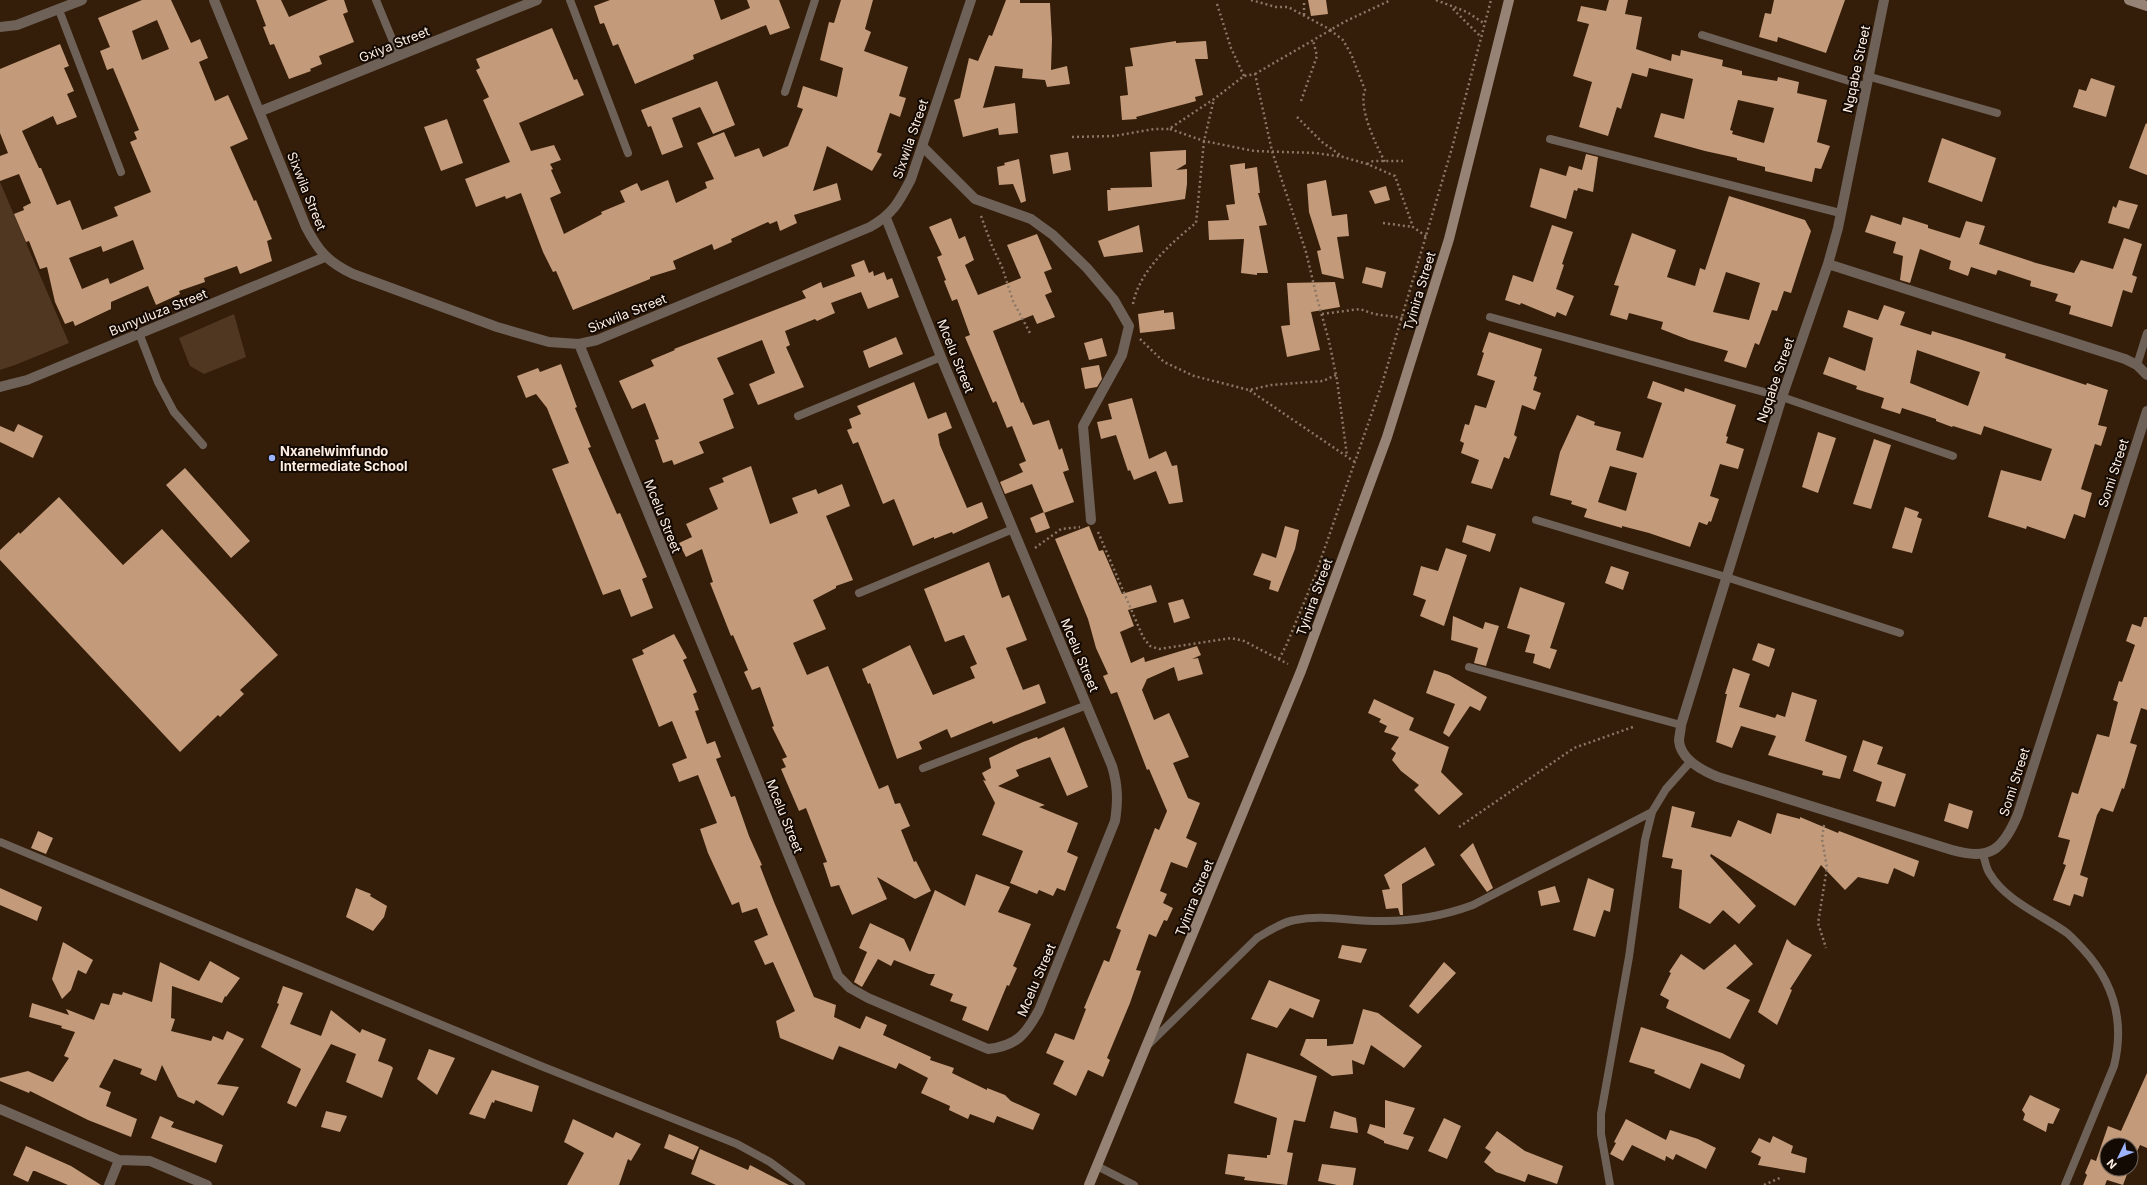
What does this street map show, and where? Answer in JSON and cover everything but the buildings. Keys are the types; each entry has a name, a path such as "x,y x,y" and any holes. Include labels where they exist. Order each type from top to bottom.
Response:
{"street":[{"path":"0,27 17,25 82,0"},
{"name":"Sixwila Street","path":"214,0 261,111 306,227 315,244 325,257 337,267 353,274 497,327 564,345 579,344 611,334 870,227 886,218 901,199 911,179 971,0"},
{"name":"Gxiya Street","path":"261,111 537,0"},
{"name":"Tyinira Street","path":"1089,1185 1301,671 1387,437 1449,239 1509,0"},
{"name":"Ngqabe Street","path":"1691,761 1682,750 1679,741 1681,725 1782,397 1828,264 1884,0"},
{"path":"2129,0 2147,6"},
{"path":"922,146 975,199 1031,219 1053,235 1087,268 1114,300 1130,326 1122,355 1083,426 1091,520"},
{"name":"Mcelu Street","path":"579,344 830,961 838,976 850,988 868,998 988,1049 1004,1048 1017,1040 1029,1028 1039,1010 1115,821 1118,803 1118,786 1112,766 941,357 886,218"},
{"name":"Bunyuluza Street","path":"0,387 26,380 325,257"},
{"path":"1828,264 2102,352 2137,365 2147,374"},
{"name":"Somi Street","path":"1983,854 1998,847 2009,836 2018,814 2147,411"},
{"path":"1691,761 1701,771 1718,777 1970,855 1983,854"},
{"path":"0,1109 119,1160 150,1161 207,1185"},
{"path":"109,1185 119,1160"}],"lane":[{"path":"376,0 399,56"},
{"path":"570,0 628,153"},
{"path":"785,92 815,0"},
{"path":"58,10 121,172"},
{"path":"1702,35 1865,86"},
{"path":"1867,76 1997,113"},
{"path":"1550,139 1840,213"},
{"path":"1490,318 1782,397 1954,456"},
{"path":"2137,365 2147,333"},
{"path":"139,334 158,382 174,412 203,445"},
{"path":"798,416 941,357"},
{"path":"1536,520 1726,577 1900,633"},
{"path":"859,593 1013,529"},
{"path":"1469,667 1681,725"},
{"path":"923,768 1087,705"},
{"path":"1610,1185 1600,1134 1601,1114 1629,957 1645,840 1652,812 1666,789 1691,761"},
{"path":"1147,1046 1257,938 1277,926 1294,920 1312,918 1382,922 1426,919 1452,913 1473,905 1652,812"},
{"path":"0,842 541,1066 737,1144 770,1162 801,1185"},
{"path":"1983,854 1988,873 1997,884 2012,898 2069,934 2089,956 2105,980 2113,998 2119,1025 2119,1046 2114,1066 2065,1185"},
{"path":"1097,1166 1134,1185"}],"path":[{"path":"1251,0 1276,8 1288,7 1330,30 1343,40 1352,54 1365,90 1362,98 1371,136 1385,162"},
{"path":"1304,0 1304,15"},
{"path":"1169,128 1214,99 1244,76 1255,74 1366,10 1391,0"},
{"path":"1436,0 1472,15 1485,24"},
{"path":"1279,659 1286,646 1314,576 1355,462 1403,318 1427,237 1491,0"},
{"path":"1217,4 1231,48 1244,76"},
{"path":"1452,7 1481,37"},
{"path":"1302,101 1317,56 1313,40"},
{"path":"1255,74 1272,151 1306,252 1322,314 1336,375 1347,456"},
{"path":"1214,99 1204,142 1196,223 1153,265 1135,293 1130,326 1164,362 1194,376 1249,390 1355,462"},
{"path":"1297,117 1322,142 1343,157"},
{"path":"1072,137 1114,136 1169,128 1204,142 1254,151 1316,153 1343,157 1367,164 1394,176 1413,226 1427,237"},
{"path":"1367,164 1373,162 1403,161"},
{"path":"975,199 992,246 1007,279 1014,301 1031,335"},
{"path":"1383,223 1413,226"},
{"path":"1322,314 1360,309 1374,314 1403,318"},
{"path":"1249,390 1271,385 1322,381 1336,375"},
{"path":"1024,555 1061,529 1079,528 1091,520 1143,637 1150,646 1159,649 1231,638 1244,641 1301,671"},
{"path":"1459,827 1574,748 1656,718"},
{"path":"1826,810 1822,839 1827,868 1818,923 1826,948"},
{"path":"1764,1185 1782,1177"}],"shaded area":[{"path":"0,182 69,343 0,370"},
{"path":"234,314 246,357 204,374 190,366 179,338"}],"place":[{"name":"Nxanelwimfundo Intermediate School","path":"272,458"}]}
